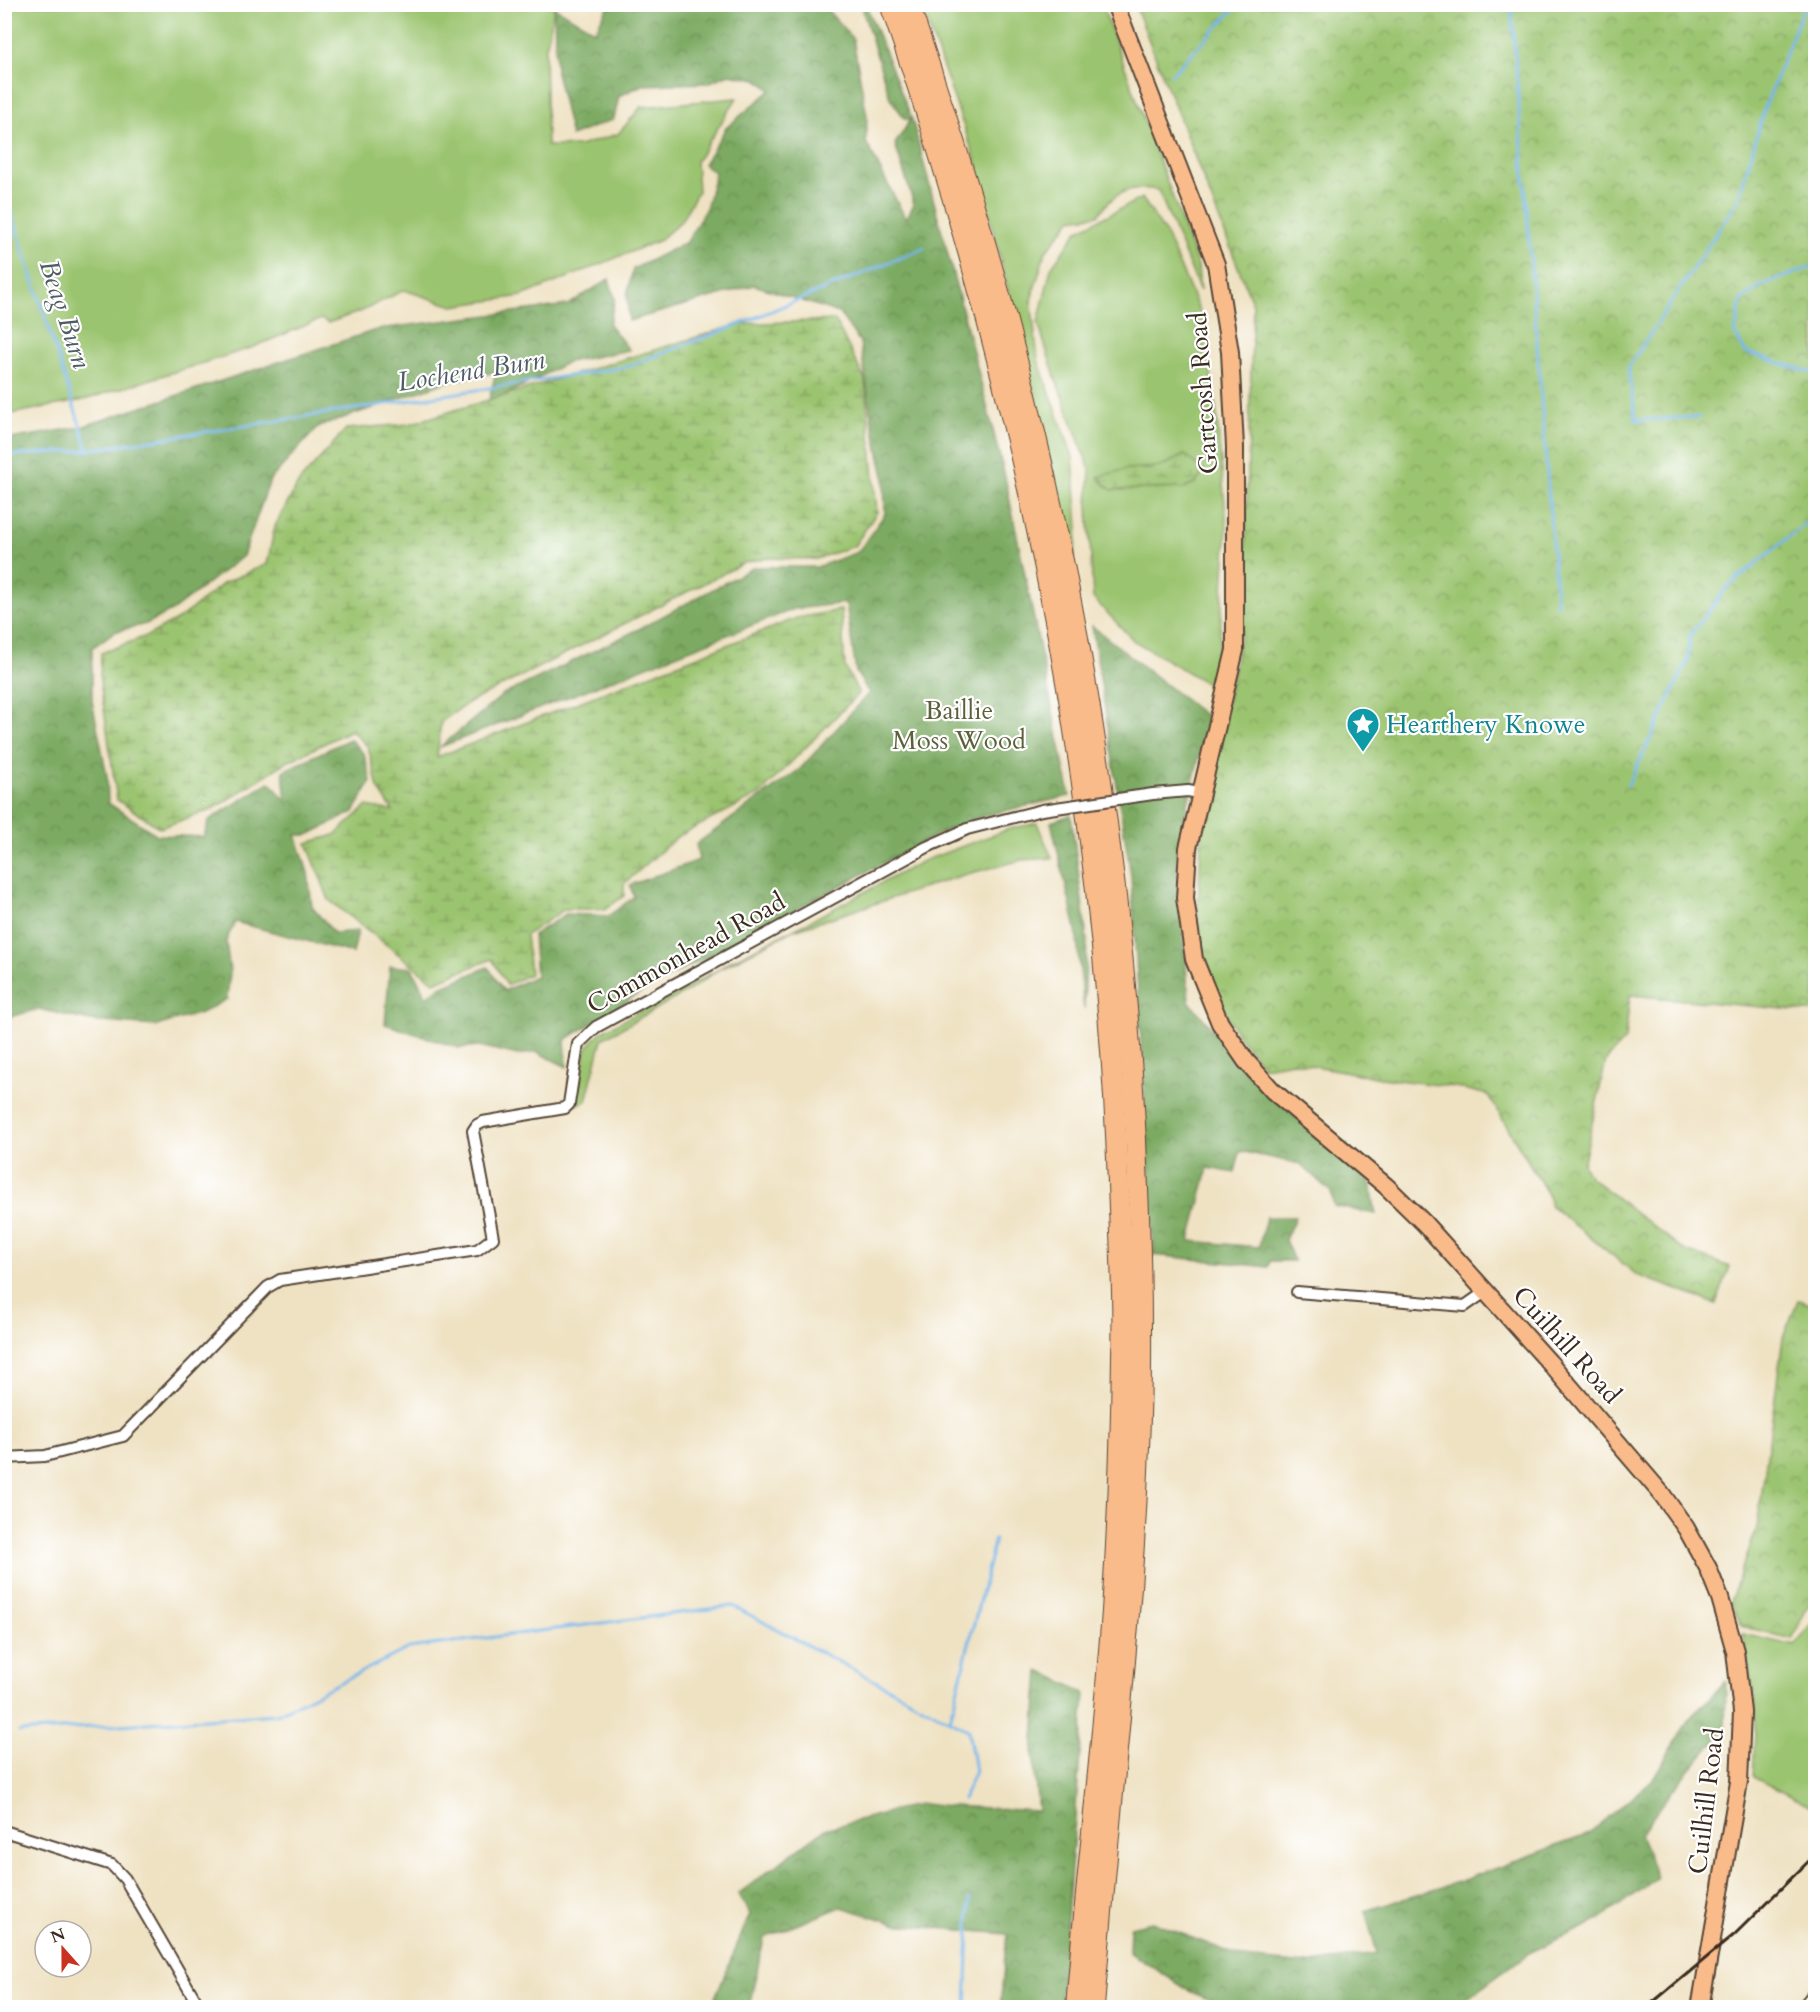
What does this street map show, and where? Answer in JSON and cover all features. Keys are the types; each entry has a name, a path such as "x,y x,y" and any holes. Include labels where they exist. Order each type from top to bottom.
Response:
{"highway":[{"path":"890,4 951,190 997,352 1030,491 1074,723 1105,970 1116,1107 1122,1286 1118,1510 1112,1618 1076,2007"},
{"path":"909,4 966,178 1016,355 1049,492 1092,721 1121,947 1137,1163 1141,1367 1134,1542 1094,2007"}],"main road":[{"name":"Gartcosh Road","path":"1115,4 1216,264 1230,352 1235,447 1235,650 1199,793"},
{"name":"Cuilhill Road","path":"1199,793 1188,848 1186,914 1194,959 1220,1023 1246,1061 1273,1091 1386,1186 1571,1387 1674,1510 1708,1568 1730,1629 1739,1676 1742,1747 1739,1782 1700,2007"}],"street":[{"name":"Commonhead Road","path":"4,1458 45,1456 123,1436 268,1287 280,1280 477,1250 494,1238 474,1131 477,1125 565,1108 569,1104 578,1044 596,1027 927,847 975,826 1042,810 1153,794 1188,791 1199,793"},
{"path":"1297,1292 1465,1306 1485,1292"},
{"path":"4,1831 21,1839 112,1866 125,1879 200,2007"},
{"path":"1802,2007 1815,1991"}],"green space":[{"name":"Baillie Moss Wood","path":"809,4 829,12 853,39 867,116 866,142 906,219 914,204 895,144 911,119 905,119 890,98 861,5 866,5 912,119 1005,477 1070,796 982,816 940,833 646,989 565,1040 567,1067 537,1052 518,1055 479,1046 459,1048 385,1024 390,966 412,968 426,997 438,988 488,967 504,991 536,976 533,935 566,914 608,916 634,897 630,885 699,860 696,844 800,769 869,693 856,672 846,603 794,609 440,747 503,695 639,629 754,567 817,567 858,552 885,514 884,476 872,421 860,342 839,313 754,285 629,321 627,295 633,269 687,242 707,206 715,173 704,164 726,128 771,90 757,79 729,74 708,83 642,85 619,96 614,119 571,136 556,72 554,7 595,31 609,5"},
{"path":"5,5 555,5 545,52 547,146 579,146 618,134 641,107 737,98 696,162 698,191 681,221 660,240 522,296 453,306 404,290 362,311 328,323 321,319 251,348 84,400 5,415"},
{"path":"921,5 1102,5 1198,266 1200,291 1158,190 1148,189 1123,192 1110,201 1098,215 1071,219 1045,253 1031,300 1038,360 1073,457 1078,528 1074,557 977,164"},
{"path":"1135,5 1815,5 1815,1012 1630,995 1625,1040 1606,1060 1583,1165 1590,1177 1684,1250 1730,1267 1716,1304 1637,1275 1550,1205 1549,1196 1488,1095 1455,1087 1381,1078 1293,1062 1264,1067 1237,1034 1219,1000 1197,932 1202,824 1243,624 1253,305"},
{"path":"1142,198 1166,234 1202,317 1216,406 1227,527 1218,667 1213,687 1134,641 1093,598 1088,505 1090,470 1056,380 1038,323 1051,268 1078,230"},
{"path":"609,279 615,299 609,324 629,350 568,362 488,404 496,372 446,382 318,427 270,480 243,556 173,610 146,624 114,632 92,648 92,701 107,776 108,803 157,835 204,837 209,820 270,782 286,801 283,771 350,739 364,754 371,781 354,812 308,835 296,835 308,873 312,907 334,933 358,931 353,953 235,922 226,941 230,972 227,999 201,1013 156,1026 90,1021 39,1009 5,1018 5,440 81,427 379,329 568,305"},
{"path":"835,320 865,380 877,512 854,546 816,559 766,558 744,563 468,703 441,722 437,757 797,618 841,610 845,667 859,693 760,794 677,837 624,884 624,896 605,909 565,909 526,935 530,974 507,985 492,959 434,982 329,900 307,843 335,835 367,806 393,811 378,788 368,747 351,730 283,764 215,808 160,828 117,800 100,681 101,653 149,635 180,618 224,583 267,564 275,526 299,482 346,429 409,424 740,324"},
{"path":"1185,455 1204,471 1196,483 1185,488 1111,490 1098,477 1126,469 1160,467"},
{"path":"1092,626 1208,718 1176,854 1189,1001 1251,1077 1370,1182 1376,1214 1334,1206 1331,1192 1300,1164 1240,1151 1235,1173 1208,1168 1190,1241 1259,1247 1266,1217 1295,1217 1285,1240 1294,1261 1270,1261 1268,1267 1154,1255 1131,876"},
{"path":"1071,815 1087,940 1084,1009 1076,929 1051,822"},
{"path":"1037,823 1052,858 1022,860 963,875 791,931 923,861 1009,829"},
{"path":"791,931 717,971 727,963"},
{"path":"717,971 693,988 602,1039 586,1101 576,1105 586,1048 601,1032"},
{"path":"1798,1300 1815,1305 1815,1591 1792,1639 1742,1626 1730,1602 1757,1528 1783,1338"},
{"path":"1815,1619 1815,1809 1753,1777 1756,1707 1743,1634 1795,1646"},
{"path":"1039,1670 1085,1693 1060,2007 1000,2007 1007,1934 901,1925 841,1907 764,1938 749,2007 711,2007 750,1914 738,1894 825,1829 919,1804 1038,1811 1033,1754"},
{"path":"1726,1681 1725,1729 1671,1792 1640,1835 1657,1878 1597,1921 1529,1953 1464,2001 1467,2007 1228,2007 1191,1992 1129,1952 1130,1927 1152,1922 1244,1958 1307,1964 1377,1953 1365,1911 1458,1882 1589,1834 1652,1780 1690,1718"}],"waterway":[{"path":"1171,75 1239,4"},
{"path":"1511,4 1557,605"},
{"path":"1699,417 1636,420 1628,368 1738,200 1765,107 1805,4"},
{"name":"Beag Burn","path":"4,190 88,450"},
{"name":"Lochend Burn","path":"4,456 88,450 626,367 740,324 924,248"},
{"path":"1816,265 1760,286 1741,300 1735,333 1745,352 1816,374"},
{"path":"1711,608 1726,588 1816,515"},
{"path":"1628,785 1688,660 1690,635 1710,610"},
{"path":"950,1720 995,1539"},
{"path":"19,1732 277,1714 409,1648 733,1606 968,1730 975,1771 963,1799"},
{"path":"966,2008 970,1899"}],"railway":[{"path":"1646,2008 1735,1934 1816,1854"}],"place":[{"name":"Hearthery Knowe","path":"1363,753"}]}
